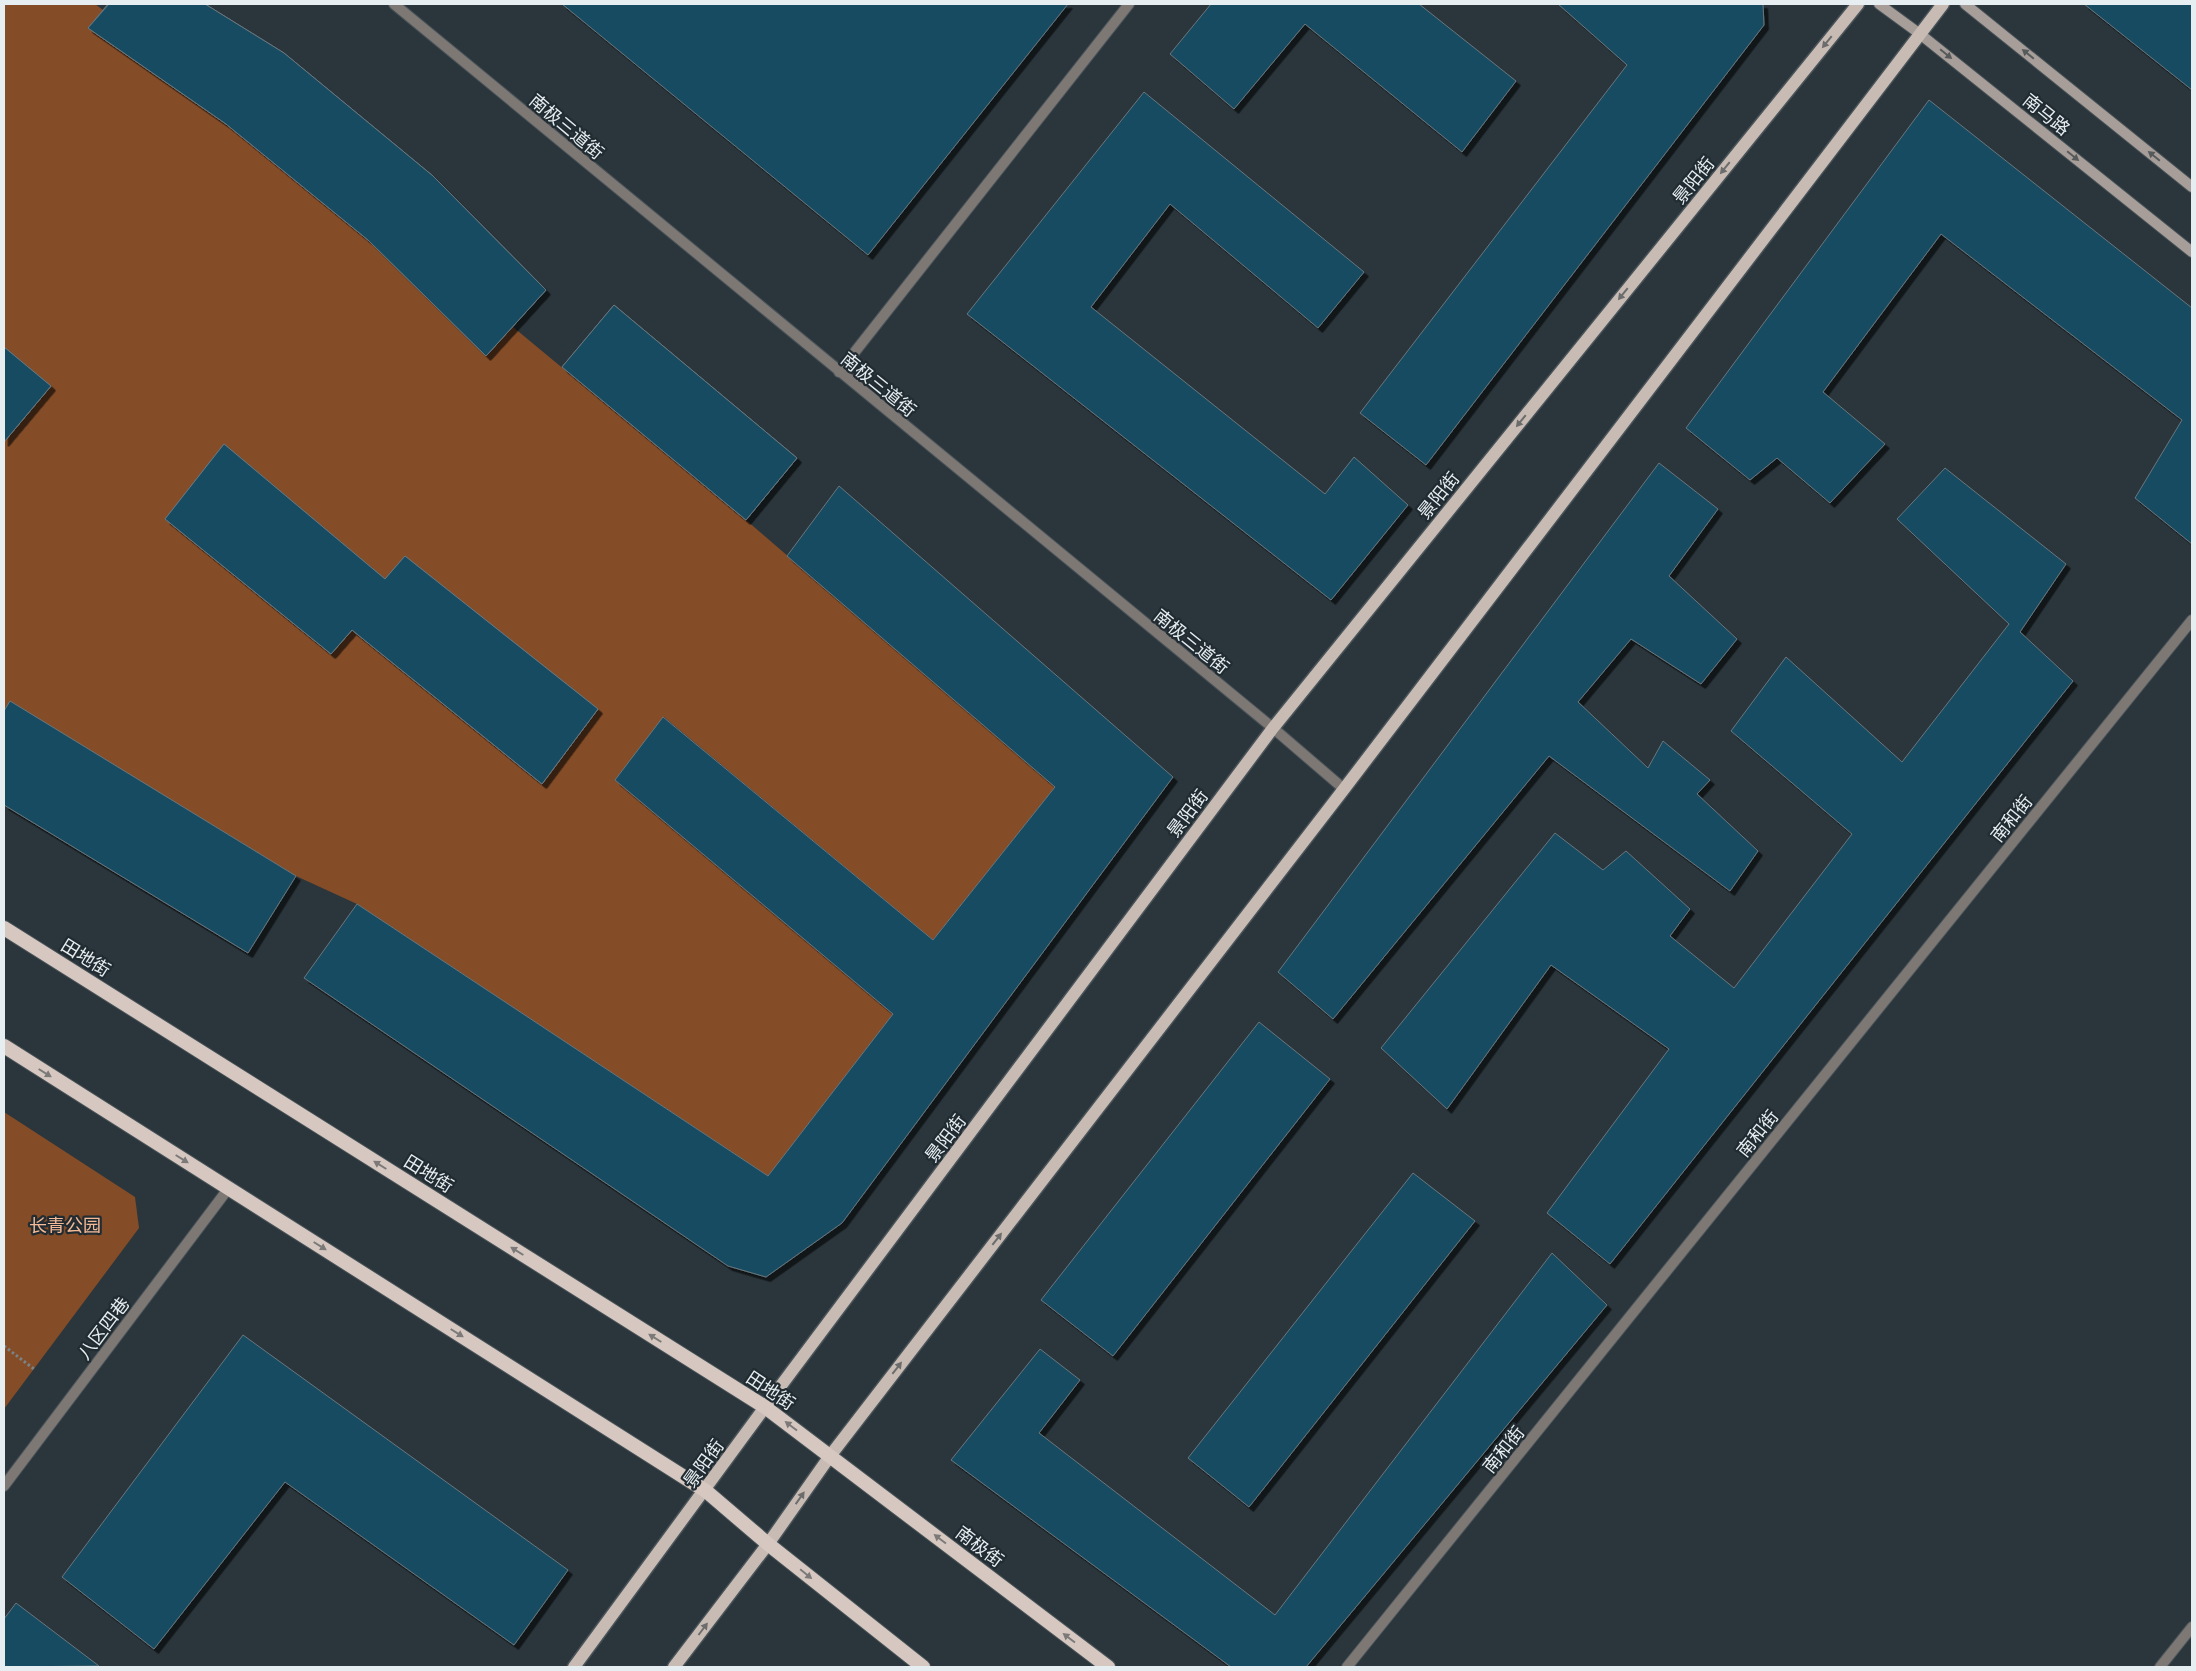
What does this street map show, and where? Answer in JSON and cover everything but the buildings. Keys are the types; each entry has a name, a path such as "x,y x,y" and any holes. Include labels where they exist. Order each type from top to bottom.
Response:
{"highway":[{"name":"田地街","path":"4,928 765,1407 830,1456"},
{"path":"4,1046 706,1491 768,1544 923,1667"},
{"name":"南极街","path":"830,1456 1108,1667"}],"main road":[{"name":"景阳街","path":"574,1667 706,1491 765,1407 1273,728 1858,4"},
{"name":"南马路","path":"1879,4 1920,34 2192,252"},
{"path":"674,1667 768,1544 830,1456 1344,789 1943,4"},
{"name":"南马路","path":"1965,4 2192,187"}],"street":[{"name":"南极三道街","path":"394,4 1273,728 1344,789"},
{"path":"839,372 1129,4"},
{"name":"南和街","path":"1347,1667 2192,620"},
{"name":"八区四巷","path":"4,1486 228,1189"},
{"path":"2160,1667 2192,1627"}],"path":[{"path":"4,1346 34,1368"}],"green space":[{"path":"4,4 95,4 103,10 88,28 226,124 368,240 486,356 513,327 746,520 1055,787 933,940 664,717 615,780 893,1014 768,1176 357,904 296,876 10,702 4,711"},
{"name":"长青公园","path":"4,1112 135,1197 139,1228 4,1409"}]}
